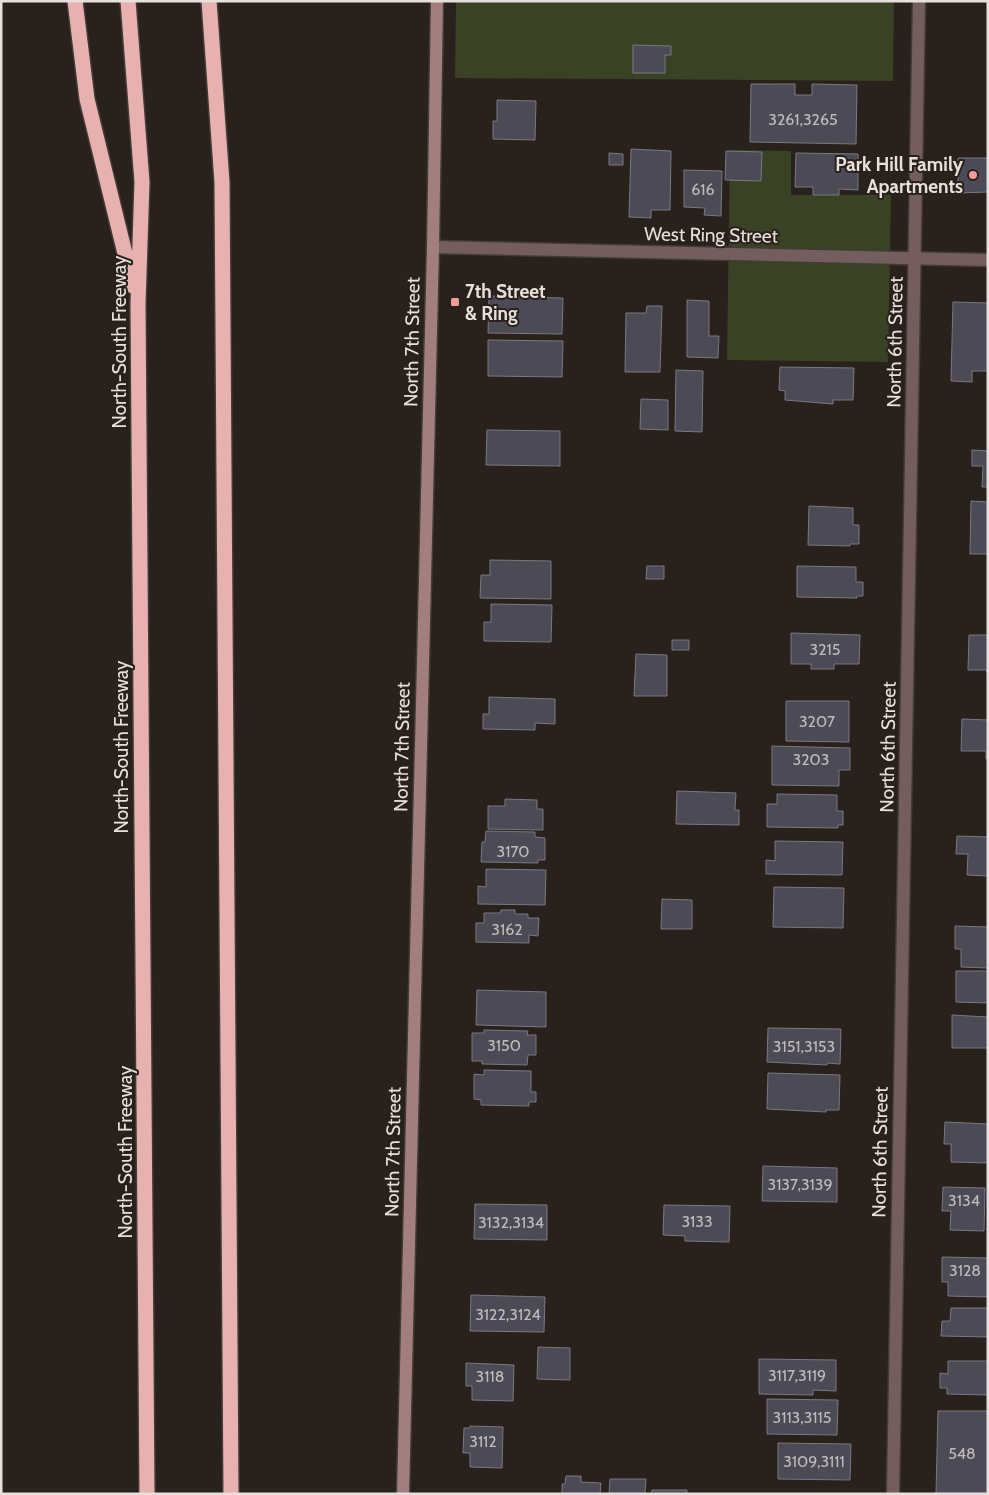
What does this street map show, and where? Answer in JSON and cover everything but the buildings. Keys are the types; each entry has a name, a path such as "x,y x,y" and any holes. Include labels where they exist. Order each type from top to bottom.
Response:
{"highway":[{"path":"75,1 87,99 138,304"},
{"name":"North-South Freeway","path":"128,1 142,182 138,304 148,1494"},
{"path":"208,1 222,182 232,1494"}],"street":[{"name":"North 7th Street","path":"403,1494 434,247 437,1"},
{"name":"North 6th Street","path":"893,1494 919,1"},
{"name":"West Ring Street","path":"434,247 988,260"}],"green space":[{"path":"456,1 894,1 893,81 455,78"},
{"path":"730,150 791,151 791,195 891,195 888,362 727,360"}],"place":[{"name":"Park Hill Family Apartments","path":"973,175"},
{"name":"7th Street & Ring","path":"455,302"}]}
